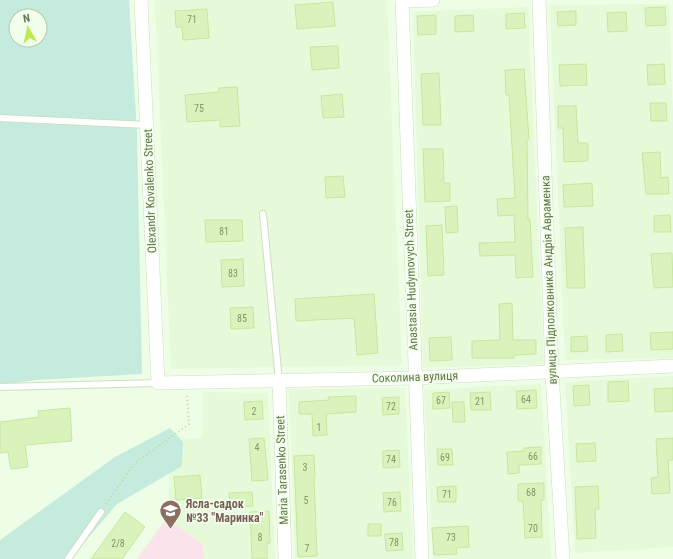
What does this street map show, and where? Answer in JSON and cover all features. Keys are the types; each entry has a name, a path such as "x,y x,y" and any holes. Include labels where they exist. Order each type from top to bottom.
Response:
{"street":[{"name":"Olexandr Kovalenko Street","path":"141,0 148,125 158,383"},
{"path":"402,1 433,0"},
{"name":"вулиця Підполковника Андрія Авраменка","path":"539,0 552,372 562,559"},
{"name":"Anastasia Hudymovych Street","path":"402,1 414,378 422,559"},
{"name":"Соколина вулиця","path":"158,383 186,384 414,378 673,366"},
{"name":"Maria Tarasenko Street","path":"279,381 285,559"}],"lane":[{"path":"0,118 148,125"},
{"path":"263,214 279,381"},
{"path":"0,387 158,383"},
{"path":"68,559 101,512"}],"path":[{"path":"101,512 134,464 188,424 186,384"}],"shaded area":[{"path":"0,0 129,0 137,134 142,374 36,380 0,385"},
{"path":"155,0 387,0 402,365 171,369"},
{"path":"669,4 673,113 673,358 565,360 550,5"},
{"path":"528,7 544,364 423,368 413,12"},
{"path":"673,376 673,547 575,553 565,382"},
{"path":"541,384 551,559 433,559 424,390"},
{"path":"405,388 413,559 295,559 289,389"},
{"path":"203,392 268,393 275,559 204,559 203,545 167,518 172,440 202,438"},
{"path":"170,428 183,442 182,466 117,504 70,559 0,559 0,540 115,457"},
{"name":"Ясла-садок №33 \"Маринка\"","path":"167,518 203,545 204,559 137,559"}],"building":[{"path":"333,2 335,26 297,29 295,5"},
{"path":"665,7 666,25 646,26 645,8"},
{"path":"207,9 209,38 183,40 182,27 176,27 175,11"},
{"path":"576,11 576,25 558,26 557,12"},
{"path":"626,12 627,31 608,32 607,13"},
{"path":"524,13 525,28 506,29 506,14"},
{"path":"436,15 436,34 418,35 417,16"},
{"path":"473,15 474,31 455,32 455,16"},
{"path":"338,46 339,68 312,70 310,47"},
{"path":"586,64 587,85 560,86 559,65"},
{"path":"664,64 665,84 648,85 647,65"},
{"path":"524,69 529,139 527,139 528,220 530,219 533,277 516,278 515,255 480,256 479,243 515,242 514,215 498,216 497,199 515,198 509,95 506,95 505,70"},
{"path":"439,73 441,125 423,125 421,74"},
{"path":"237,87 240,126 220,127 220,120 187,122 185,95 219,92 219,88"},
{"path":"342,94 344,117 323,118 321,96"},
{"path":"650,103 666,103 667,121 651,121"},
{"path":"558,106 576,106 578,143 588,143 588,161 564,162 563,128 558,128"},
{"path":"423,149 443,149 444,183 450,183 450,201 425,202"},
{"path":"660,152 661,178 668,177 669,194 646,194 642,153"},
{"path":"343,176 345,197 326,198 325,177"},
{"path":"592,183 593,206 564,207 563,185"},
{"path":"457,206 458,232 446,233 445,207"},
{"path":"670,215 671,232 654,232 654,216"},
{"path":"205,220 242,220 243,241 206,242"},
{"path":"442,225 444,275 428,276 426,226"},
{"path":"583,227 585,288 567,288 565,228"},
{"path":"672,253 673,287 654,288 651,254"},
{"path":"243,259 244,286 222,287 221,260"},
{"path":"374,294 378,353 357,355 354,318 296,321 295,299"},
{"path":"512,303 513,340 536,340 536,354 514,355 514,358 472,358 472,341 500,340 499,304"},
{"path":"253,307 254,328 231,329 230,308"},
{"path":"673,332 673,349 651,350 650,333"},
{"path":"622,334 623,351 606,352 606,335"},
{"path":"587,336 588,351 571,352 571,337"},
{"path":"451,337 452,360 430,361 429,338"},
{"path":"628,381 629,401 608,402 608,382"},
{"path":"589,385 590,405 574,406 573,386"},
{"path":"673,388 673,411 655,412 654,389"},
{"path":"536,390 537,408 517,409 516,391"},
{"path":"449,392 450,408 433,409 433,393"},
{"path":"490,392 491,410 471,410 470,393"},
{"path":"356,396 356,412 326,414 327,435 313,436 312,414 299,414 299,402 329,400 328,397"},
{"path":"399,397 399,414 383,415 382,398"},
{"path":"262,401 263,419 245,420 244,402"},
{"path":"452,402 464,402 465,422 453,422"},
{"path":"70,408 72,441 25,445 28,467 11,469 8,452 0,453 0,422 39,417 38,411"},
{"path":"264,438 268,480 252,481 249,439"},
{"path":"673,438 673,460 668,460 670,493 652,494 651,478 658,477 656,439"},
{"path":"595,443 596,461 577,462 576,444"},
{"path":"541,447 541,464 519,465 519,473 508,474 507,452 524,451 524,448"},
{"path":"437,449 452,449 453,465 438,465"},
{"path":"399,450 400,467 383,468 383,451"},
{"path":"314,455 317,556 298,557 294,456"},
{"path":"200,475 202,498 176,500 174,477"},
{"path":"544,483 544,500 541,500 542,537 525,538 523,501 518,501 518,484"},
{"path":"456,486 456,502 438,502 437,487"},
{"path":"598,486 599,509 595,509 596,538 577,539 575,487"},
{"path":"252,492 253,506 230,508 229,493"},
{"path":"400,492 401,511 384,512 383,493"},
{"path":"269,511 270,543 267,543 267,559 252,559 250,512"},
{"path":"125,512 145,527 122,559 91,559"},
{"path":"368,524 381,524 381,536 368,536"},
{"path":"468,526 469,547 456,548 457,554 434,555 432,528"},
{"path":"402,533 403,550 386,551 385,534"}],"place":[{"name":"Ясла-садок №33 \"Маринка\"","path":"171,530"}]}
